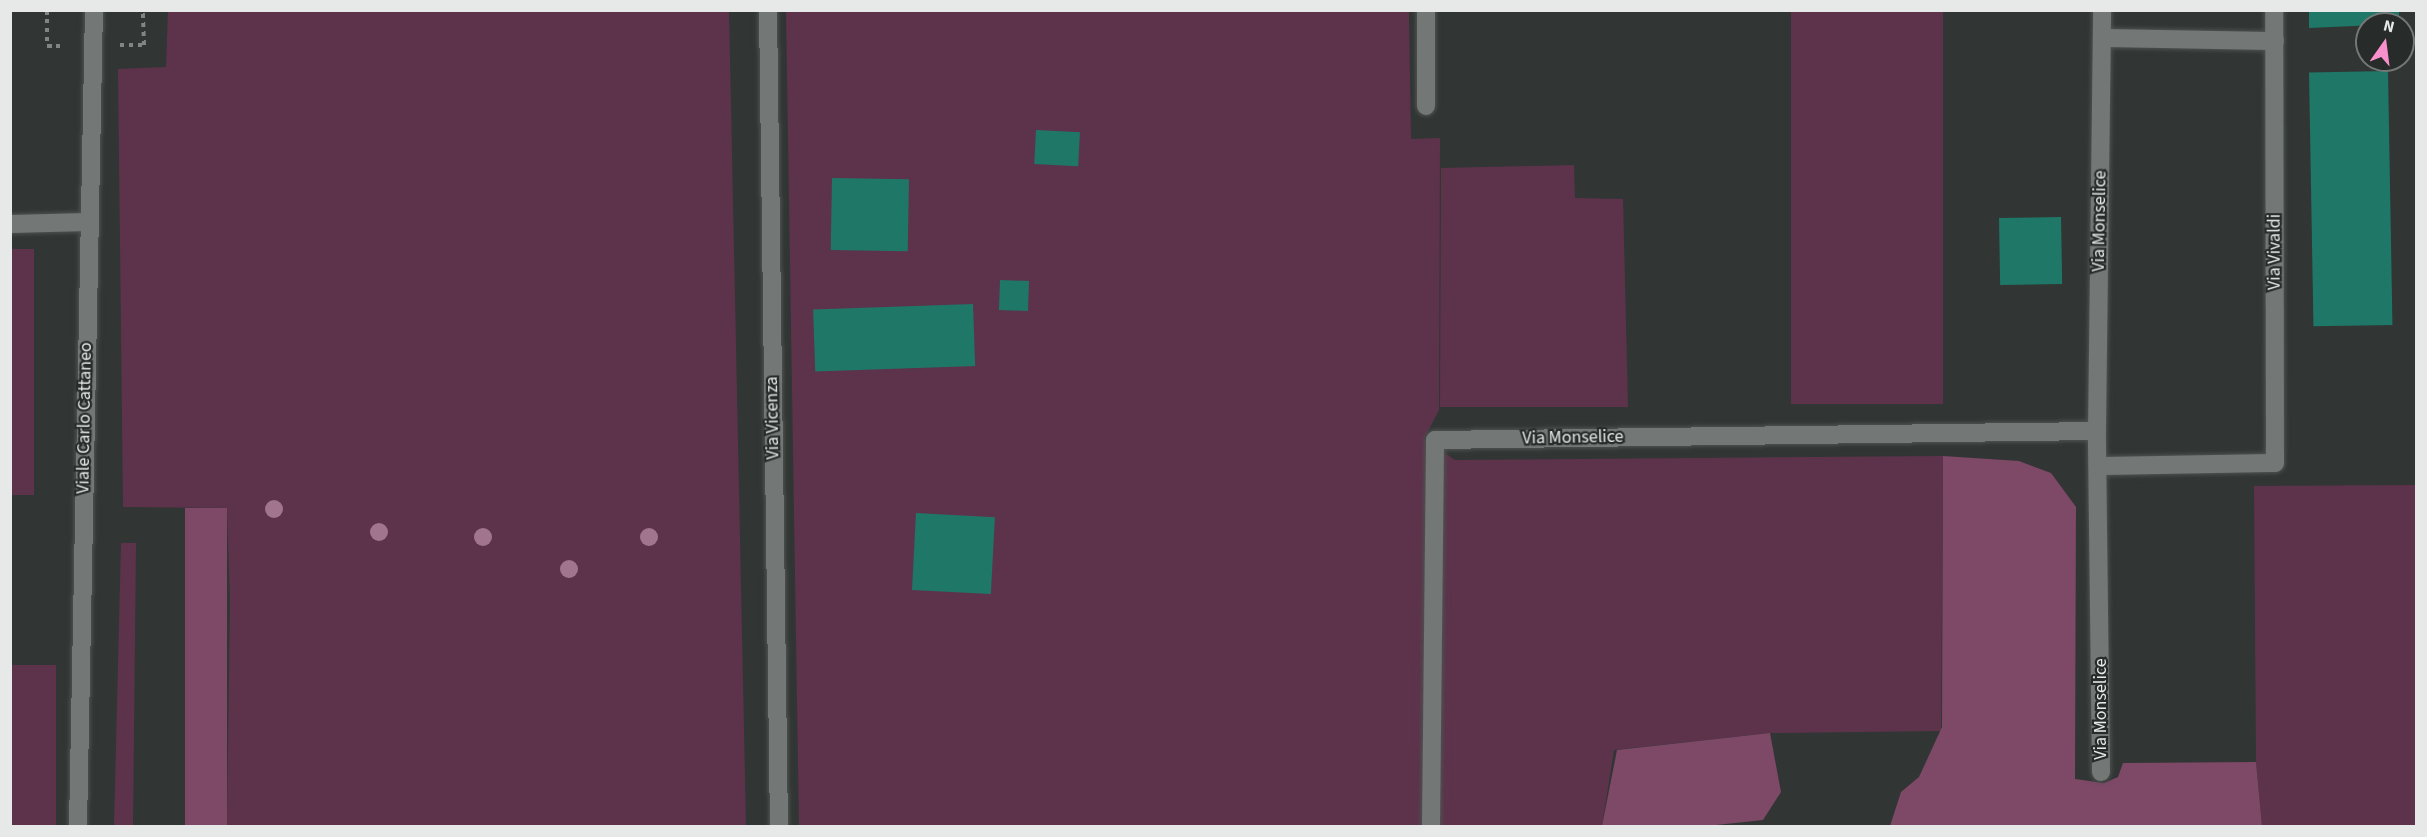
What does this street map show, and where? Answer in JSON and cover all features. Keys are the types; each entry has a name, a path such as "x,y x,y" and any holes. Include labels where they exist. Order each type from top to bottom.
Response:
{"street":[{"name":"Viale Carlo Cattaneo","path":"78,826 88,222 94,10"},
{"name":"Via Vicenza","path":"768,10 779,826"},
{"path":"1426,10 1426,106"},
{"name":"Via Monselice","path":"2101,772 2097,431 2102,10"},
{"name":"Via Vivaldi","path":"2099,466 2275,463 2274,10"},
{"path":"2102,38 2275,41"},
{"path":"10,224 88,222"},
{"name":"Via Monselice","path":"1431,826 1436,440 2097,431"}],"path":[{"path":"47,10 47,46 144,45 143,10"}],"shaded area":[{"path":"168,11 729,11 746,826 227,826 230,600 227,508 123,507 118,69 166,67"},
{"path":"786,11 1409,11 1411,139 1440,138 1439,410 1424,439 1455,460 1943,456 1941,731 1770,733 1614,750 1602,826 799,826"},
{"path":"1791,11 1943,11 1943,404 1791,404"},
{"path":"1574,165 1575,198 1623,199 1628,407 1440,407 1441,168"},
{"path":"11,249 34,249 34,495 11,495"},
{"path":"1943,456 2019,461 2051,473 2076,507 2075,779 2104,783 2118,777 2123,763 2256,762 2262,826 1890,826 1901,792 1919,777 1942,727"},
{"path":"2416,485 2416,826 2262,826 2256,762 2254,486"},
{"path":"185,508 227,508 227,826 185,826"},
{"path":"121,543 136,543 133,826 114,826"},
{"path":"11,665 56,665 56,826 11,826"},
{"path":"1770,733 1781,792 1763,820 1707,826 1602,826 1617,750"}],"building":[{"path":"2309,10 2399,10 2399,12 2355,12 2355,26 2309,28"},
{"path":"2309,72 2388,72 2392,325 2313,326"},
{"path":"1036,130 1080,132 1078,166 1034,164"},
{"path":"832,178 909,179 908,251 831,250"},
{"path":"2061,217 2062,284 2000,285 1999,218"},
{"path":"1000,280 1029,281 1028,311 999,310"},
{"path":"973,304 975,366 815,372 813,310"},
{"path":"916,513 995,517 991,594 912,590"}]}
